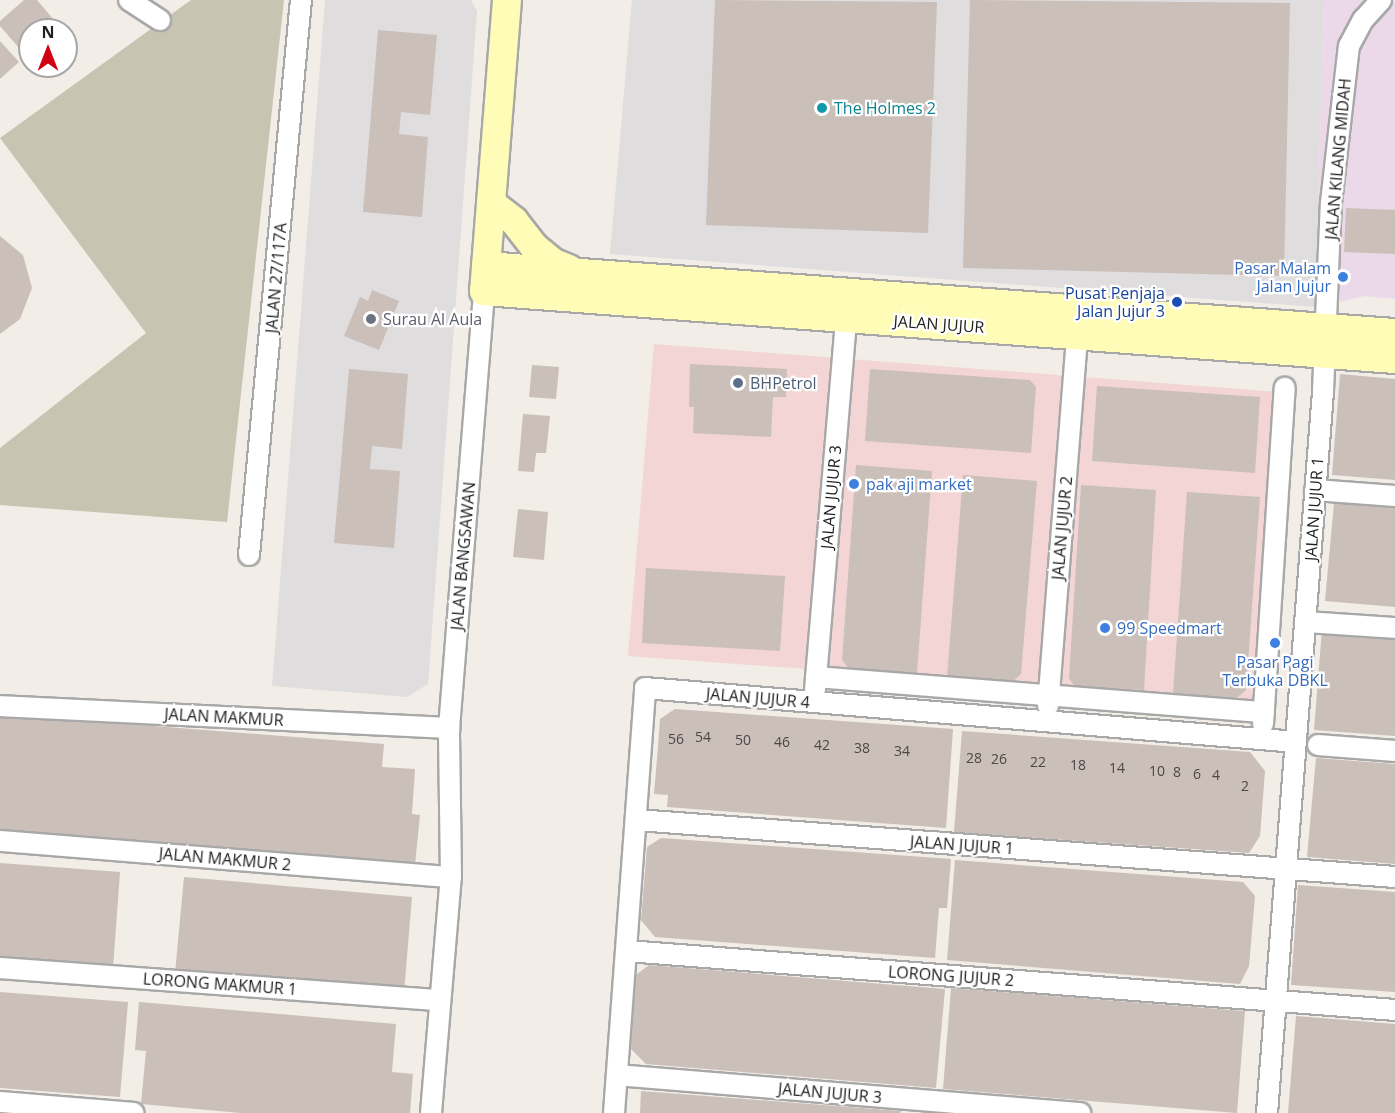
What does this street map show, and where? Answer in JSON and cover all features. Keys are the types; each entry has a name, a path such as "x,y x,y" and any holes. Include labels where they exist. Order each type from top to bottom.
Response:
{"street":[{"path":"129,0 160,20"},
{"name":"JALAN 27/117A","path":"249,555 301,0"},
{"path":"503,9 527,0"},
{"name":"JALAN KILANG MIDAH","path":"1325,341 1331,203 1349,46 1363,20 1381,0"},
{"name":"JALAN BANGSAWAN","path":"431,1113 451,877 449,728 491,202 503,9"},
{"path":"491,202 554,263 574,271"},
{"name":"JALAN JUJUR","path":"485,278 574,271 1077,335 1325,341 1395,333"},
{"name":"JALAN JUJUR","path":"485,278 1325,341 1395,359"},
{"name":"JALAN JUJUR 3","path":"814,702 847,304"},
{"name":"JALAN JUJUR 2","path":"1046,721 1077,335"},
{"name":"JALAN JUJUR 1","path":"1267,1113 1325,341"},
{"path":"1263,739 1285,388"},
{"path":"1315,490 1395,496"},
{"path":"1305,622 1395,628"},
{"path":"816,677 1264,712"},
{"name":"JALAN JUJUR 4","path":"614,1113 645,688 1296,741"},
{"name":"JALAN MAKMUR","path":"0,706 449,728"},
{"path":"1318,745 1395,751"},
{"name":"JALAN JUJUR 1","path":"637,820 1286,869"},
{"name":"JALAN MAKMUR 2","path":"0,841 451,877"},
{"path":"1286,869 1395,878"},
{"name":"LORONG JUJUR 2","path":"627,951 1395,1010"},
{"name":"LORONG MAKMUR 1","path":"0,968 440,1000"},
{"name":"JALAN JUJUR 3","path":"617,1075 1080,1113"},
{"path":"0,1102 29,1109 134,1113"}],"shaded area":[{"path":"191,0 284,0 227,522 0,505 0,448 146,333 0,138"},
{"path":"325,0 471,0 477,11 428,684 407,697 272,686"},
{"path":"632,0 1324,0 1315,307 610,254"},
{"path":"1324,0 1395,0 1395,299 1365,296 1315,307"},
{"path":"654,344 1278,392 1256,702 628,656"}],"building":[{"path":"24,0 37,0 52,18 18,18 18,47 0,26 0,21"},
{"name":"The Holmes 2","path":"715,0 937,2 928,233 706,225"},
{"path":"970,0 1290,3 1284,276 963,268"},
{"path":"378,30 437,35 430,115 401,112 399,134 428,137 422,217 363,212"},
{"path":"0,41 18,63 0,79"},
{"path":"1346,208 1395,210 1395,254 1344,252"},
{"path":"0,236 23,255 32,288 20,319 0,334"},
{"name":"Surau Al Aula","path":"372,290 399,301 379,350 344,336 360,297 368,301"},
{"name":"BHPetrol","path":"690,364 787,369 786,397 773,397 771,437 693,433 694,407 689,407"},
{"path":"532,365 559,367 556,399 529,397"},
{"path":"349,369 408,374 402,449 372,446 370,469 400,471 394,548 334,543"},
{"path":"870,369 1030,380 1036,387 1031,453 865,441"},
{"path":"1340,374 1395,379 1395,480 1332,475"},
{"path":"1097,386 1260,397 1255,473 1092,461"},
{"path":"523,414 550,416 546,453 536,453 534,472 518,471"},
{"path":"856,465 932,471 917,673 849,669 842,660"},
{"path":"963,475 1037,481 1021,674 1012,682 947,677"},
{"path":"1081,485 1156,490 1144,690 1074,686 1069,678"},
{"path":"1187,492 1260,497 1246,690 1237,698 1173,694"},
{"path":"1334,503 1395,508 1395,607 1325,601"},
{"path":"518,509 548,512 544,560 513,557"},
{"path":"646,568 785,576 780,651 642,643"},
{"path":"1322,629 1395,635 1395,736 1314,730"},
{"path":"675,709 953,729 946,828 667,807 668,795 654,794 660,719"},
{"path":"0,714 384,744 382,767 415,769 412,814 420,815 415,865 0,832"},
{"path":"962,731 1250,752 1265,771 1260,836 1249,853 954,832"},
{"path":"1316,758 1395,764 1395,864 1307,857"},
{"path":"661,838 951,859 947,908 939,908 935,958 655,937 641,920 647,847"},
{"path":"955,860 1243,882 1255,896 1249,966 1240,984 947,960"},
{"path":"0,863 120,872 113,968 0,959"},
{"path":"184,877 412,897 404,992 175,973"},
{"path":"1298,885 1395,892 1395,992 1291,985"},
{"path":"649,965 945,989 936,1088 646,1064 631,1049 636,975"},
{"path":"951,988 1245,1011 1237,1113 943,1089"},
{"path":"0,992 128,1002 120,1097 0,1088"},
{"path":"139,1002 396,1024 392,1072 413,1074 410,1113 241,1113 141,1104 146,1051 135,1050"},
{"path":"1296,1016 1395,1024 1395,1113 1288,1113"},
{"path":"641,1091 901,1111 900,1113 640,1113"}],"place":[{"name":"The Holmes 2","path":"822,108"},
{"name":"Pasar Malam Jalan Jujur","path":"1343,277"},
{"name":"Pusat Penjaja Jalan Jujur 3","path":"1177,302"},
{"name":"Surau Al Aula","path":"371,319"},
{"name":"BHPetrol","path":"738,383"},
{"name":"pak aji market","path":"854,484"},
{"name":"99 Speedmart","path":"1105,628"},
{"name":"Pasar Pagi Terbuka DBKL","path":"1275,643"}]}
